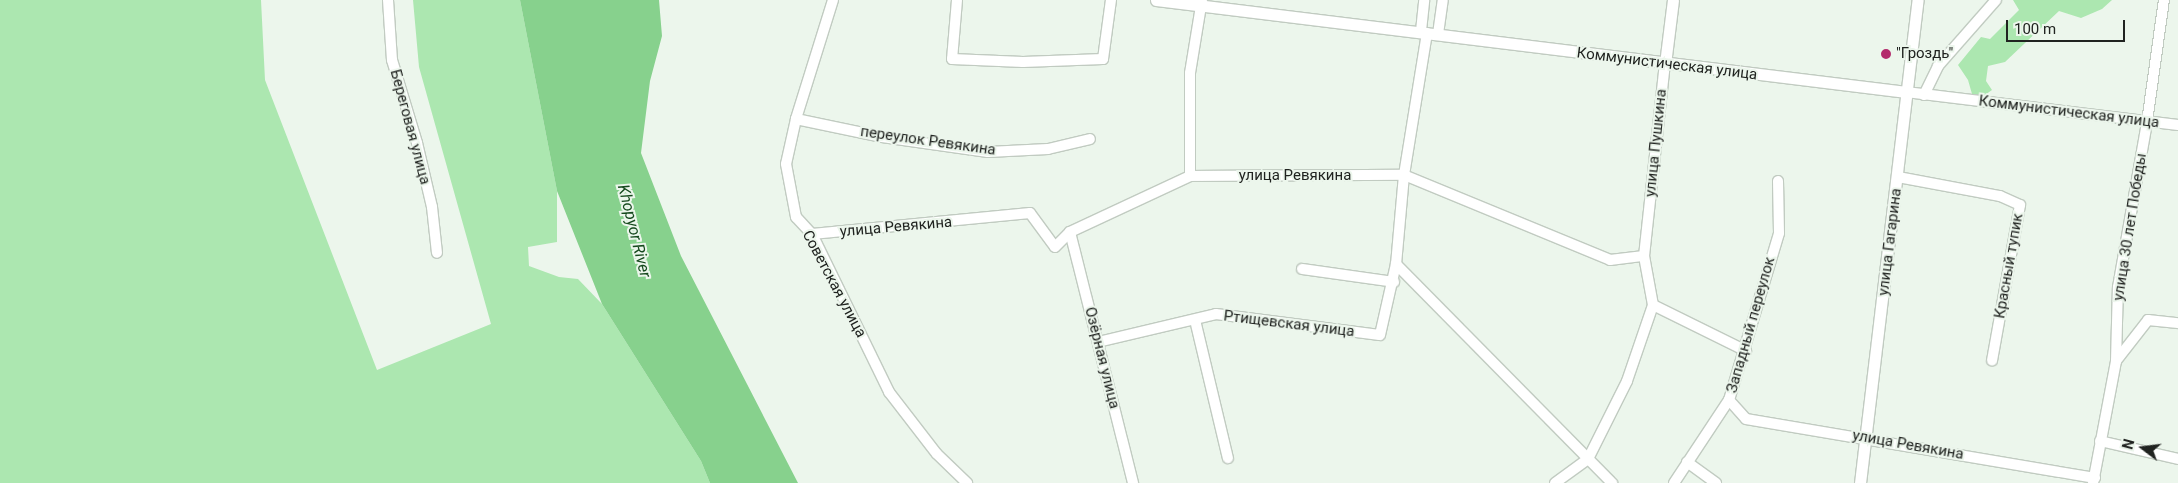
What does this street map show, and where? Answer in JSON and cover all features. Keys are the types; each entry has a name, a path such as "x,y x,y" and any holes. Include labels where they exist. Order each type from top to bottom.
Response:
{"street":[{"name":"Береговая улица","path":"388,0 392,60 432,207 437,253"},
{"name":"Советская улица","path":"833,0 796,119 786,164 796,217 812,234 890,392 937,454 967,483"},
{"path":"957,0 952,59 1023,62 1103,59 1111,0"},
{"name":"Коммунистическая улица","path":"1156,0 1202,2 1664,64 2178,125"},
{"path":"1424,0 1429,33"},
{"path":"1429,33 1443,0"},
{"name":"улица Пушкина","path":"1644,256 1664,64 1674,0"},
{"name":"улица Гагарина","path":"1860,483 1864,437 1898,177 1906,92 1918,0"},
{"path":"1924,94 1938,66 1996,0"},
{"name":"улица 30 лет Победы","path":"2094,480 2116,361 2118,287 2148,122 2164,0"},
{"path":"1190,176 1190,73 1202,2"},
{"name":"Ртищевская улица","path":"1098,342 1216,314 1380,335 1394,282 1404,175 1429,33"},
{"name":"переулок Ревякина","path":"796,119 882,138 988,152 1048,148 1090,139"},
{"name":"улица Ревякина","path":"812,234 1030,213 1055,247 1070,232 1190,176 1404,175 1610,260 1644,256"},
{"name":"Красный тупик","path":"1898,177 2000,196 2020,205 1992,361"},
{"name":"Западный переулок","path":"1674,483 1730,400 1746,351 1779,233 1778,181"},
{"name":"Озёрная улица","path":"1070,232 1133,483"},
{"path":"1555,483 1588,459 1627,380 1653,305 1644,256"},
{"path":"1396,264 1612,483"},
{"path":"1302,269 1394,282"},
{"path":"1653,305 1746,351"},
{"path":"1195,320 1228,458"},
{"path":"2116,361 2148,320 2178,323"},
{"name":"улица Ревякина","path":"1730,400 1746,419 1864,437 2094,480"},
{"path":"2100,442 2178,460"},
{"path":"1687,462 1716,483"}],"shaded area":[{"path":"0,0 261,0 265,80 377,370 491,324 419,67 413,0 520,0 557,191 557,242 528,247 529,266 559,277 578,279 602,304 701,461 710,483 0,483"},
{"path":"2013,0 2112,0 2102,9 2081,18 2059,11 2005,62 1988,66 1986,81 1992,90 1982,97 1972,94 1968,80 1958,65 1981,37 1990,39 2019,10"}],"water":[{"name":"Khopyor River","path":"520,0 659,0 662,36 650,81 641,153 681,256 798,483 710,483 701,461 602,304 557,191"}],"place":[{"name":"\"Гроздь\"","path":"1886,54"}]}
